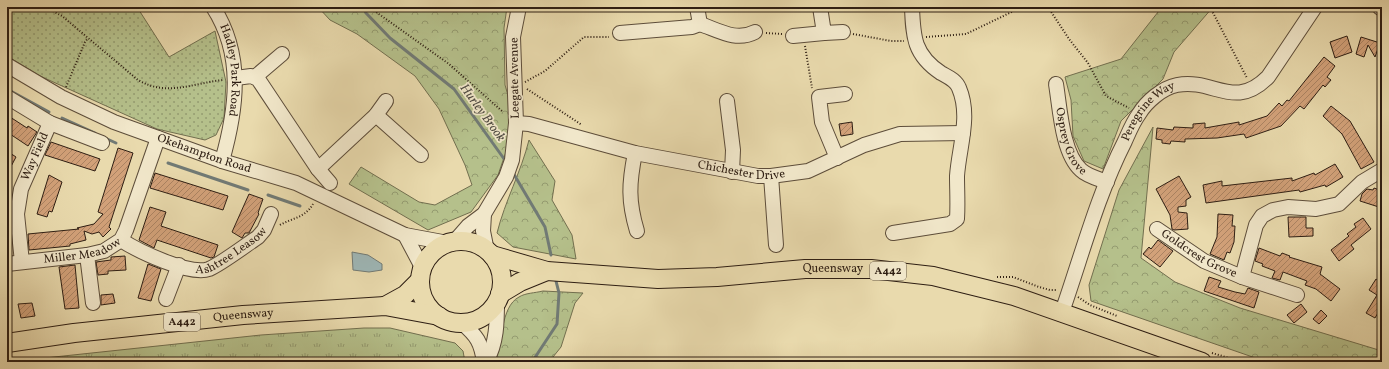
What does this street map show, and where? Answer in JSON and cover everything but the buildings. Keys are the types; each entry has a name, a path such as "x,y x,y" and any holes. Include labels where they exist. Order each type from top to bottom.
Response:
{"main road":[{"name":"A442","path":"385,306 405,294 421,274 428,257 437,248 451,242 466,242 477,245 489,253 553,272"},
{"path":"489,253 499,267 502,280 499,297"},
{"name":"Queensway","path":"553,272 658,279 805,269 871,269 933,276 1014,296 1202,362"},
{"name":"A442","path":"385,306 439,316 450,321 462,323 476,320 489,312 499,297 520,282 553,272"},
{"name":"A442","path":"421,274 422,294 428,307 439,316"},
{"name":"Queensway","path":"7,343 74,333 243,315 385,306"}],"street":[{"name":"Hadley Park Road","path":"213,7 228,38 236,78 234,107 222,160"},
{"name":"Leegate Avenue","path":"451,242 468,226 484,214 507,174 512,160 516,124 513,37 519,7"},
{"path":"698,7 700,24"},
{"path":"820,7 824,30"},
{"path":"893,233 950,224 958,219 957,175 963,133 963,106 959,87 952,79 926,62 915,39 912,7"},
{"name":"Peregrine Way","path":"1062,312 1086,236 1106,182 1115,160 1139,113 1157,96 1176,86 1203,85 1231,94 1253,89 1268,78 1315,7"},
{"path":"617,35 692,27 700,24 734,36 751,34"},
{"path":"797,35 824,30 844,32"},
{"path":"236,78 255,77 282,54"},
{"name":"Okehampton Road","path":"7,65 61,97 114,122 222,160 296,183 405,235 451,242"},
{"path":"255,77 318,169 330,183"},
{"name":"Osprey Grove","path":"1056,84 1067,143 1073,159 1082,171 1106,182"},
{"path":"837,158 822,122 819,98 846,94"},
{"path":"7,97 50,123 102,143"},
{"path":"318,169 376,115 386,101"},
{"path":"727,101 734,150 732,172"},
{"path":"376,115 421,155"},
{"name":"Way Field","path":"22,262 17,214 20,189 50,123"},
{"name":"Chichester Drive","path":"516,124 529,124 635,153 732,172 771,176 808,171 864,145 900,134 963,133"},
{"name":"Miller Meadow","path":"7,264 87,255 104,251 121,240 126,230 158,138"},
{"path":"635,153 630,179 630,198 637,231"},
{"name":"Goldcrest Grove","path":"1242,277 1256,224 1262,216 1273,210 1288,207 1316,209 1340,204 1362,182 1382,170"},
{"path":"771,176 776,245"},
{"name":"Ashtree Leasow","path":"121,240 139,252 198,271 210,269 258,237 264,230 271,214"},
{"name":"Leegate Avenue","path":"484,214 483,231 489,253"},
{"name":"Goldcrest Grove","path":"1157,229 1204,261 1242,277 1297,295"},
{"path":"405,235 421,274"},
{"path":"87,255 93,303"},
{"name":"Ashtree Leasow","path":"166,299 179,265"},
{"path":"485,362 493,350 498,323 499,297"},
{"path":"462,323 476,335 481,346 485,362"}],"path":[{"path":"45,7 62,16 138,80 148,86 161,89 179,89 236,78"},
{"path":"369,7 449,64 516,124"},
{"path":"844,32 891,41 966,34 1022,7"},
{"path":"1048,7 1069,40 1088,63 1106,96 1139,113"},
{"path":"1210,7 1253,89"},
{"path":"751,34 797,35 806,51 812,90"},
{"path":"582,126 521,85 545,71 584,37 617,35"},
{"path":"61,97 84,42 88,38"}],"green space":[{"path":"7,7 137,7 169,57 215,31 226,82 224,118 216,135 205,140 157,129 40,76 7,56"},
{"path":"318,7 507,7 504,28 505,85 516,123 498,175 471,212 428,230 349,184 361,167 419,202 435,205 472,185 465,165 439,109 415,76 357,34 330,20"},
{"path":"1162,7 1213,7 1174,52 1163,79 1121,121 1103,169 1084,161 1073,136 1071,100 1065,77 1121,59"},
{"path":"1153,127 1141,258 1175,282 1240,308 1382,351 1382,362 1267,362 1091,301 1089,285 1119,190"},
{"path":"529,140 555,181 552,200 572,235 576,259 513,247 497,233"},
{"path":"543,291 583,293 575,303 561,347 549,362 494,362 508,309 519,297"},
{"path":"364,328 390,328 455,343 463,351 465,362 7,362 261,335"}],"water":[{"path":"352,252 368,255 382,264 382,270 369,272 353,270"}],"waterway":[{"name":"Hurley Brook","path":"363,7 366,13 390,38 454,89 507,163"},
{"path":"7,89 49,112"},
{"path":"62,118 95,133"},
{"path":"105,138 116,143"},
{"path":"168,163 248,190"},
{"name":"Hurley Brook","path":"512,171 545,227 551,255"},
{"path":"268,195 300,206"},
{"name":"Hurley Brook","path":"532,362 557,324 559,293 555,277"}]}
